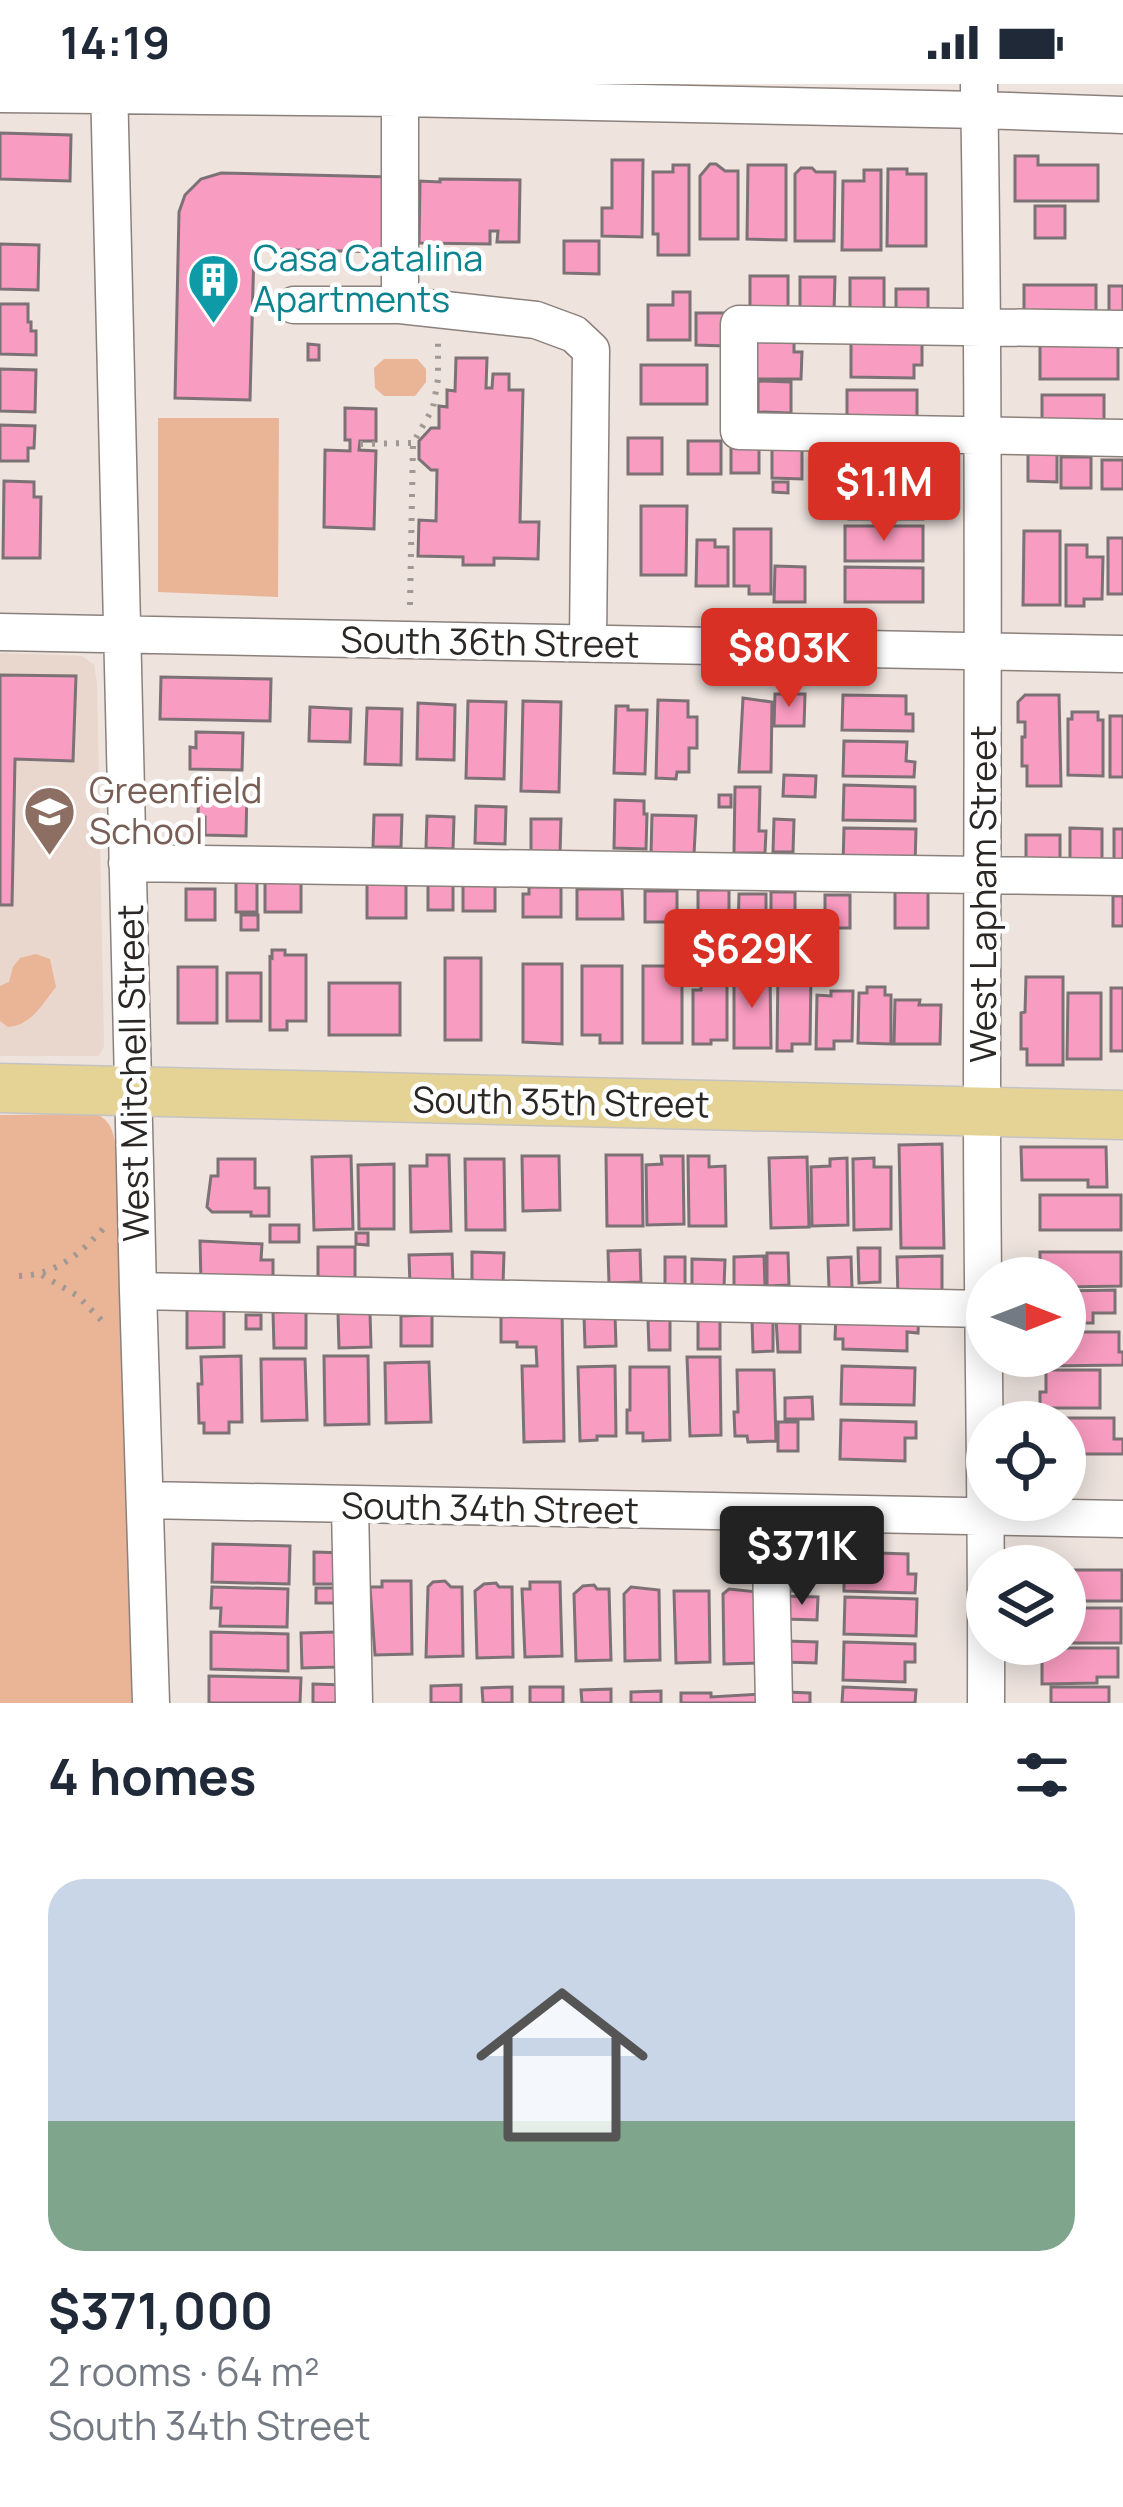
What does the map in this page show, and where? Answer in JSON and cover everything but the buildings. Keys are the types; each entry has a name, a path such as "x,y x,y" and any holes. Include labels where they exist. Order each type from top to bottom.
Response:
{"main road":[{"name":"South 35th Street","path":"0,1088 1123,1115"}],"street":[{"path":"0,94 109,89 400,98 979,97 1123,116"},
{"name":"West Mitchell Street","path":"109,89 151,1703"},
{"name":"West Lapham Street","path":"979,97 984,1257"},
{"path":"400,98 400,305"},
{"path":"294,304 400,305 536,320 574,334 591,350 588,644"},
{"path":"1123,329 739,324 739,430 1123,438"},
{"name":"South 36th Street","path":"0,632 1123,654"},
{"path":"128,863 1123,877"},
{"path":"137,1291 966,1309"},
{"name":"South 34th Street","path":"145,1500 966,1517"},
{"path":"350,1505 354,1703"},
{"path":"770,1514 774,1703"},
{"name":"South 34th Street","path":"1086,1518 1123,1519"},
{"name":"West Lapham Street","path":"986,1703 987,1521"}],"path":[{"path":"410,605 412,443 433,408 438,309"},
{"path":"360,444 412,443"},
{"path":"19,1276 42,1275 73,1258 110,1222"},
{"path":"42,1275 60,1283 94,1311 113,1341"}],"shaded area":[{"path":"384,359 417,359 426,369 426,382 415,396 384,396 375,388 374,368"},
{"path":"158,418 279,418 278,597 158,592"},
{"name":"Greenfield School","path":"0,653 82,656 94,665 104,1046 99,1056 0,1056"},
{"path":"36,954 50,959 56,987 30,1018 8,1027 0,1021 0,986 9,982 20,958"},
{"path":"96,1114 111,1129 117,1165 132,1703 0,1703 0,1115"}],"place":[{"name":"Casa Catalina Apartments","path":"214,325"},
{"name":"Greenfield School","path":"50,857"}]}
